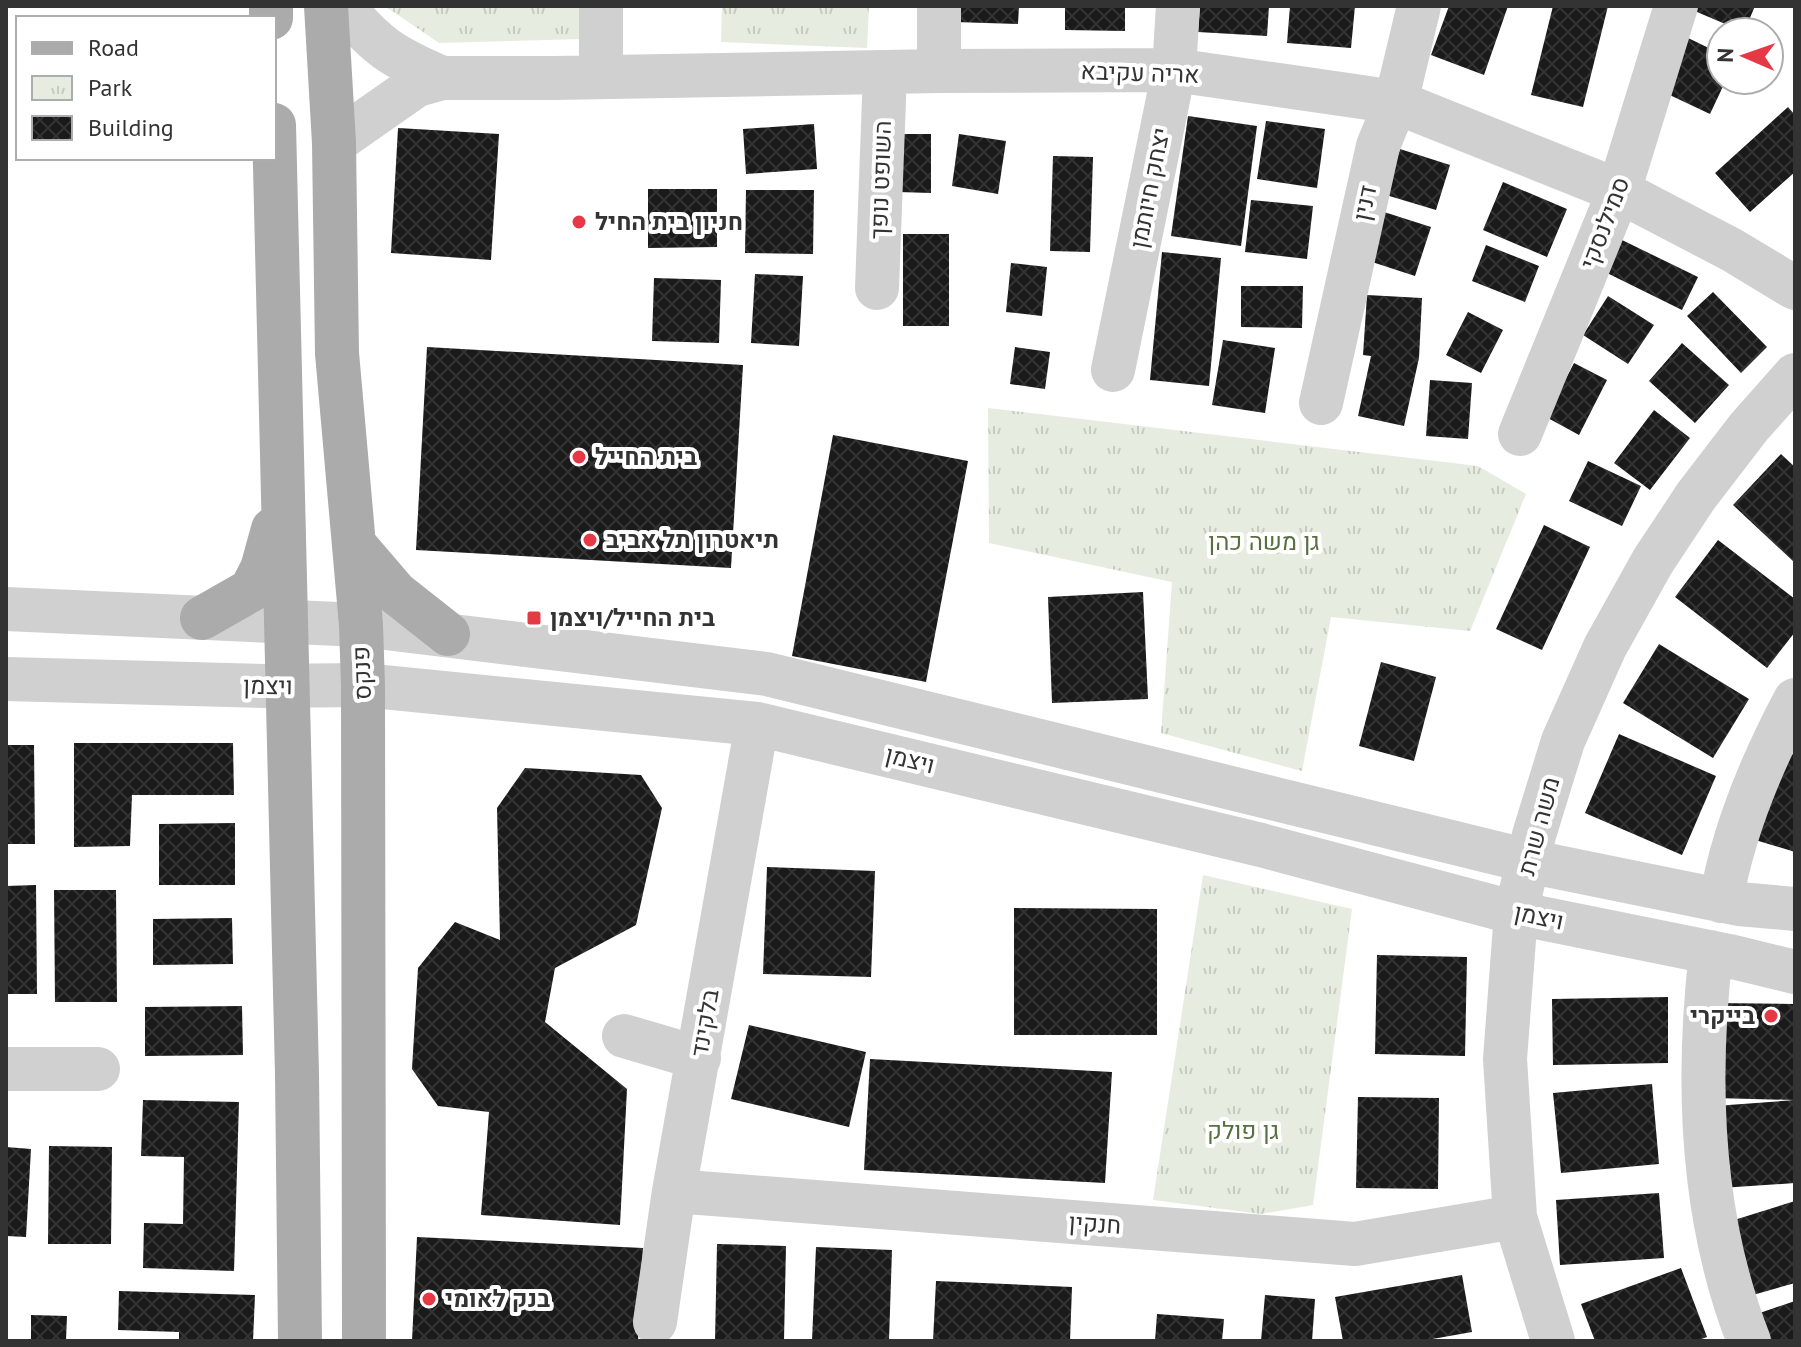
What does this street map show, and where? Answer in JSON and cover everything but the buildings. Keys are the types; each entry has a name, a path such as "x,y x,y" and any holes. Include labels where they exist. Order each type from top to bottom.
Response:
{"main road":[{"name":"פנקס","path":"326,6 334,143 337,353 361,625 363,685 364,1341"},
{"path":"275,160 300,1341"},
{"path":"202,618 251,590 262,569 282,483"},
{"path":"354,544 396,593 448,634"}],"street":[{"name":"אריה עקיבא","path":"343,6 368,37 383,49 442,78"},
{"path":"601,6 601,77"},
{"path":"939,6 939,71"},
{"name":"יצחק חיותמן","path":"1113,370 1174,70 1178,6"},
{"name":"דנין","path":"1321,403 1378,146 1396,102 1419,6"},
{"name":"סמילנסקי","path":"1520,434 1619,191 1676,6"},
{"name":"אריה עקיבא","path":"334,143 417,85 442,78 1174,70 1396,102 1619,191 1732,250 1795,288"},
{"name":"השופט נופך","path":"877,288 885,72"},
{"name":"משה שרת","path":"1553,1341 1515,1217 1505,1059 1516,913 1528,861 1563,741 1612,635 1653,561 1696,496 1749,427 1795,375"},
{"name":"ויצמן","path":"6,609 361,625 767,674 1528,861 1721,901 1795,909"},
{"name":"ויצמן","path":"6,679 288,687 363,685 757,724 1261,845 1516,913 1795,972"},
{"path":"1721,901 1748,805 1777,734 1795,700"},
{"name":"בלקינד","path":"655,1322 674,1191 757,724"},
{"path":"1711,952 1703,1028 1702,1089 1709,1180 1723,1255 1749,1341"},
{"path":"624,1036 699,1058"},
{"path":"6,1069 98,1069"},
{"name":"חנקין","path":"674,1191 1355,1244 1515,1217"}],"green space":[{"path":"385,6 582,6 583,39 439,43"},
{"path":"722,6 869,6 867,48 721,42"},
{"name":"גן משה כהן","path":"988,408 1478,466 1526,494 1470,631 1331,617 1302,771 1161,733 1172,582 989,543"},
{"name":"גן פולק","path":"1203,875 1352,909 1313,1205 1261,1214 1153,1200"}],"place":[{"name":"חניון בית החיל","path":"579,222"},
{"name":"בית החייל","path":"579,457"},
{"name":"תיאטרון תל אביב","path":"590,540"},
{"name":"בית החייל/ויצמן","path":"534,618"},
{"name":"בייקרי","path":"1771,1016"},
{"name":"בנק לאומי","path":"429,1299"}]}
